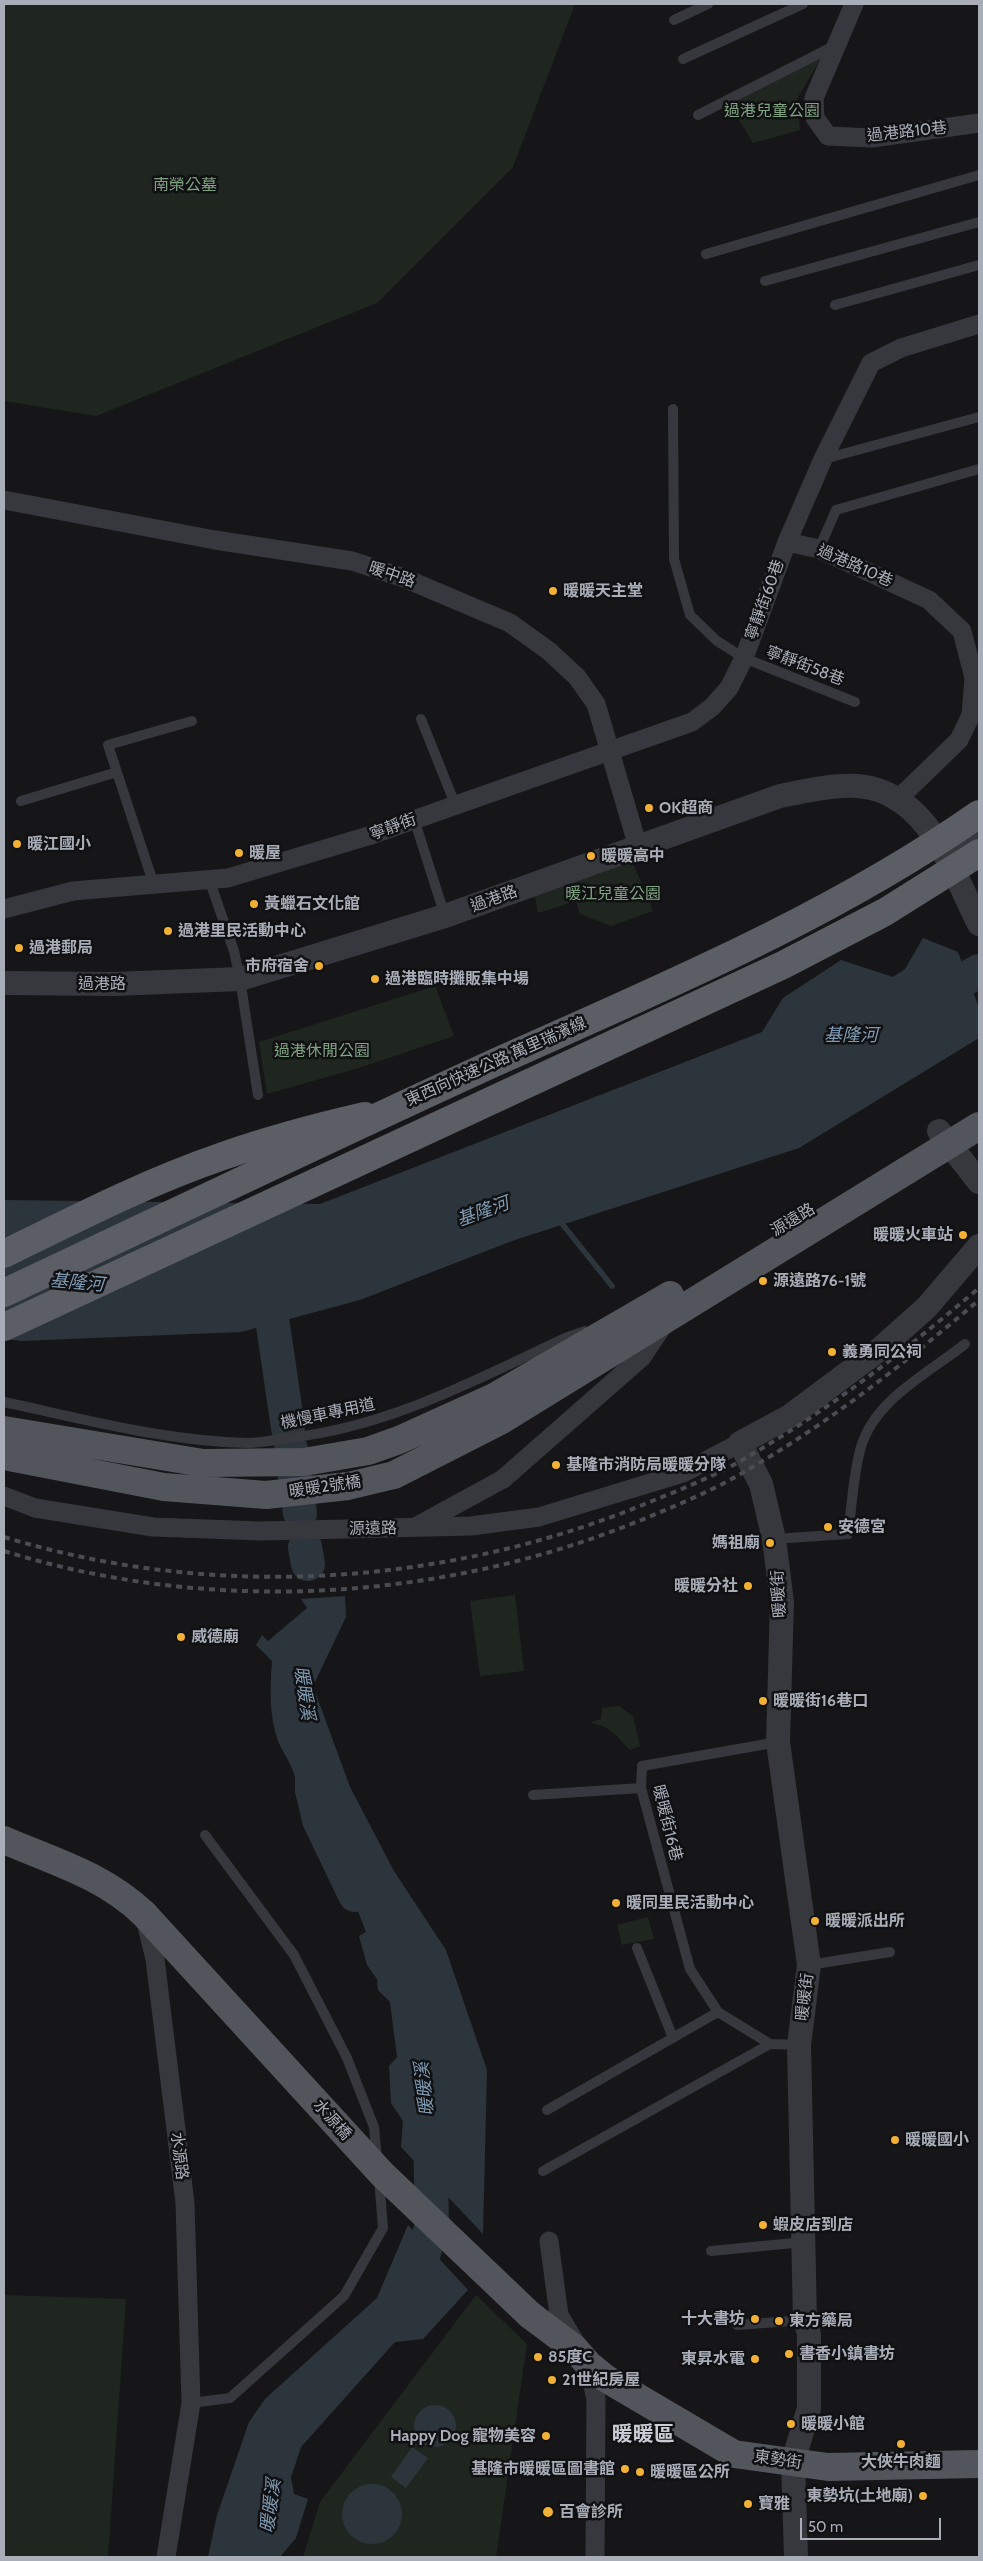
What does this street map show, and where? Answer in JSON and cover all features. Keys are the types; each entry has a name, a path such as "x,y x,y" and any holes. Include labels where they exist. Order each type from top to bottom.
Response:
{"highway":[{"name":"東西向快速公路 萬里瑞濱線","path":"4,1292 391,1110 666,986 877,879 979,814"},
{"name":"東西向快速公路 萬里瑞濱線","path":"4,1327 783,965 885,912 979,853"},
{"path":"4,1254 107,1204 222,1156 310,1129 391,1110"}],"main road":[{"name":"源遠路","path":"611,1340 667,1319 944,1138 979,1106"},
{"name":"源遠路","path":"611,1340 641,1312 944,1138 979,1126"},
{"name":"暖暖2號橋","path":"4,1430 203,1463 304,1462 368,1451 399,1440 494,1397 611,1340"},
{"name":"暖暖2號橋","path":"4,1456 164,1487 266,1495 348,1486 394,1475 500,1421 611,1340"},
{"path":"4,1840 87,1873 124,1896 144,1914"},
{"name":"水源橋","path":"144,1914 382,2174 530,2314"},
{"name":"東勢街","path":"530,2314 574,2348 588,2364 605,2378 734,2454 828,2467 979,2464"}],"street":[{"name":"過港路10巷","path":"854,4 814,98 815,118 828,136 872,138 979,123"},
{"path":"787,542 823,459 871,363 901,348 979,324"},
{"name":"暖中路","path":"4,500 215,540 352,562 404,578 510,623 549,651 577,677 596,704 638,847"},
{"name":"過港路10巷","path":"787,542 819,549 929,600 962,631 974,678 971,715 959,740 897,800"},
{"name":"寧靜街60巷","path":"744,658 787,542"},
{"name":"寧靜街","path":"4,908 73,891 228,878 368,836 609,749 692,722 712,707 729,688 744,658"},
{"name":"過港路","path":"4,982 114,984 240,979 445,916 780,796 831,788 878,790 897,800 921,818 946,860 979,924"},
{"path":"946,860 979,834"},
{"path":"944,1138 979,1182"},
{"path":"414,1528 471,1526 539,1517 683,1473 790,1416 880,1348 927,1307 972,1253 979,1232"},
{"name":"源遠路","path":"4,1496 35,1508 153,1527 261,1531 414,1528 503,1479 642,1357 667,1319"},
{"name":"暖暖街","path":"740,1443 761,1484 774,1539 782,1602 778,1742 808,1965 799,2045 805,2320 809,2334 809,2408 793,2462 796,2557"},
{"name":"水源路","path":"144,1914 155,1959 185,2203 191,2403 166,2557"},
{"path":"549,2241 559,2315 588,2364 596,2399 595,2557"}],"lane":[{"path":"674,20 708,4"},
{"path":"683,59 804,4"},
{"path":"698,115 837,44"},
{"path":"706,254 979,175"},
{"path":"765,280 979,222"},
{"path":"835,305 979,265"},
{"name":"寧靜街58巷","path":"673,409 674,559 690,615 717,641 744,658 855,702"},
{"path":"823,459 979,417"},
{"path":"819,549 836,510 979,469"},
{"path":"420,719 455,804"},
{"path":"154,885 108,745 192,721"},
{"path":"21,801 117,772"},
{"path":"414,819 445,916"},
{"path":"208,879 234,951 258,1095"},
{"name":"機慢車專用道","path":"4,1402 181,1439 249,1443 315,1435 371,1422 427,1403 565,1338 641,1312"},
{"path":"774,1539 848,1534 861,1446 876,1419 899,1393 965,1344"},
{"name":"暖暖街16巷","path":"778,1742 642,1766 641,1788 690,1969 718,2012 770,2044 799,2045"},
{"path":"533,1795 641,1788"},
{"path":"191,2403 230,2398 344,2296 383,2228 374,2127 348,2058 294,1955 205,1835"},
{"path":"638,1948 673,2038"},
{"path":"808,1965 890,1952"},
{"path":"547,2110 718,2012"},
{"path":"543,2171 770,2044"},
{"path":"711,2251 804,2242"},
{"path":"737,2325 805,2320"}],"green space":[{"name":"南榮公墓","path":"4,4 575,4 513,167 377,303 96,416 4,401"},
{"name":"過港兒童公園","path":"824,53 797,99 800,130 753,143 730,105"},
{"name":"暖江兒童公園","path":"630,856 653,911 611,926 580,914 576,901 538,913 534,892"},
{"name":"過港休閒公園","path":"435,986 454,1036 362,1067 267,1094 259,1042"},
{"path":"515,1595 524,1671 480,1676 470,1601"},
{"path":"619,1706 633,1716 640,1746 630,1750 608,1729 590,1723 601,1719 602,1708"},
{"path":"648,1917 654,1939 622,1945 617,1925"},
{"path":"4,2295 126,2299 108,2557 4,2557"},
{"path":"476,2295 527,2344 496,2557 303,2557 320,2502"}],"water":[{"name":"基隆河","path":"923,938 958,952 979,1001 979,1038 799,1148 512,1241 360,1300 241,1332 21,1341 4,1339 4,1200 320,1204 762,1032 783,998 841,960 893,977 905,969"},
{"path":"345,1596 346,1617 313,1686 350,1787 394,1871 446,1950 487,2070 483,2234 401,2147 403,2121 391,2103 389,2066 397,2057 390,2002 378,1990 377,1979 367,1965 359,1936 366,1932 314,1798 296,1784 291,1767 278,1741 272,1712 272,1661 256,1645 262,1635 268,1641 307,1608 301,1599"},
{"path":"408,2225 468,2290 423,2339 395,2342 301,2447 291,2477 294,2494 308,2499 296,2538 280,2557 208,2557 217,2515 249,2422 265,2399 377,2298"},
{"path":"435,2405 450,2411 456,2426 450,2441 435,2447 420,2441 414,2426 420,2411"},
{"path":"412,2447 428,2458 406,2488 391,2477"},
{"path":"366,2484 378,2484 389,2489 397,2497 402,2508 400,2526 389,2539 378,2544 366,2544 355,2539 347,2531 342,2520 342,2508 347,2497 355,2489"}],"pier":[{"path":"957,949 960,951 979,990 979,1008"}],"waterway":[{"name":"基隆河","path":"930,999 979,971"},
{"path":"559,1220 612,1286"},
{"name":"暖暖溪","path":"268,1291 288,1428"},
{"name":"暖暖溪","path":"291,1449 300,1513"},
{"name":"暖暖溪","path":"305,1547 308,1564"},
{"name":"暖暖溪","path":"312,1752 312,1790 319,1820 355,1895"},
{"name":"暖暖溪","path":"409,2289 422,2260 432,2224 430,2134"}],"railway":[{"path":"4,1537 85,1558 167,1571 250,1576 334,1575 416,1566 498,1551 579,1528 678,1491 739,1462 804,1422 864,1380 979,1288"},
{"path":"4,1551 85,1572 167,1585 250,1591 334,1590 417,1581 500,1565 580,1543 669,1508 734,1478 836,1413 923,1347 979,1300"}],"place":[{"name":"暖暖天主堂","path":"553,591"},
{"name":"OK超商","path":"649,808"},
{"name":"暖江國小","path":"17,844"},
{"name":"暖屋","path":"239,853"},
{"name":"暖暖高中","path":"591,856"},
{"name":"黃蠟石文化館","path":"254,904"},
{"name":"過港里民活動中心","path":"168,931"},
{"name":"過港郵局","path":"19,948"},
{"name":"市府宿舍","path":"319,966"},
{"name":"過港臨時攤販集中場","path":"375,979"},
{"name":"暖暖火車站","path":"963,1235"},
{"name":"源遠路76-1號","path":"763,1281"},
{"name":"義勇同公祠","path":"832,1352"},
{"name":"基隆市消防局暖暖分隊","path":"556,1465"},
{"name":"安德宮","path":"828,1527"},
{"name":"媽祖廟","path":"770,1543"},
{"name":"暖暖分社","path":"748,1586"},
{"name":"威德廟","path":"181,1637"},
{"name":"暖暖街16巷口","path":"763,1701"},
{"name":"暖同里民活動中心","path":"616,1903"},
{"name":"暖暖派出所","path":"815,1921"},
{"name":"暖暖國小","path":"895,2140"},
{"name":"蝦皮店到店","path":"763,2225"},
{"name":"十大書坊","path":"755,2319"},
{"name":"東方藥局","path":"779,2321"},
{"name":"書香小鎮書坊","path":"789,2354"},
{"name":"85度C","path":"538,2357"},
{"name":"東昇水電","path":"755,2359"},
{"name":"21世紀房屋","path":"552,2380"},
{"name":"暖暖小館","path":"791,2424"},
{"name":"Happy Dog 寵物美容","path":"546,2436"},
{"name":"大俠牛肉麵","path":"901,2444"},
{"name":"基隆市暖暖區圖書館","path":"625,2469"},
{"name":"暖暖區公所","path":"640,2472"},
{"name":"東勢坑(土地廟)","path":"923,2496"},
{"name":"寶雅","path":"748,2504"},
{"name":"百會診所","path":"548,2512"}],"district":[{"name":"暖暖區","path":"643,2435"}]}
